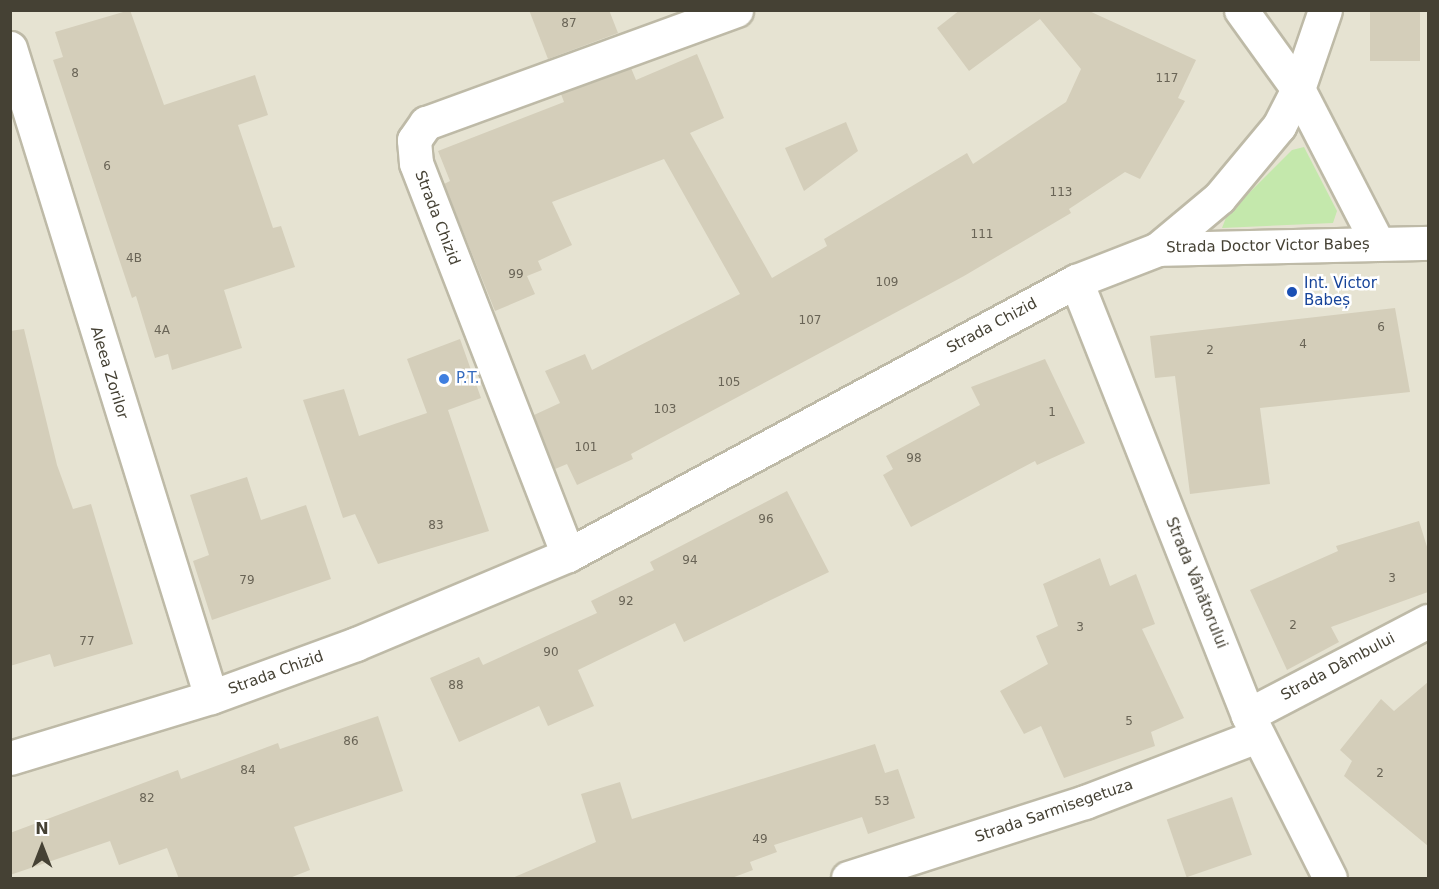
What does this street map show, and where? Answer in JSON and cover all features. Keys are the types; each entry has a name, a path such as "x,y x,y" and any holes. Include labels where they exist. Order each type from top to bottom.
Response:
{"street":[{"name":"Strada Chizid","path":"568,555 416,163 414,140 426,123 736,10"},
{"name":"Strada Doctor Victor Babeș","path":"1241,10 1298,89 1378,244"},
{"name":"Strada Chizid","path":"10,758 211,697 356,644 568,555 1076,281 1158,249 1219,198 1256,156 1298,89 1325,10"},
{"name":"Aleea Zorilor","path":"10,48 211,697"},
{"name":"Strada Doctor Victor Babeș","path":"1158,249 1428,243"},
{"name":"Strada Vânătorului","path":"1076,281 1253,726 1330,879"},
{"name":"Strada Dâmbului","path":"1253,726 1428,621"},
{"name":"Strada Sarmisegetuza","path":"848,879 1085,802 1253,726"}],"shaded area":[{"path":"11,11 1428,11 1428,878 11,878"}],"green space":[{"path":"1304,147 1337,211 1333,223 1222,228 1227,215 1292,150"}],"building":[{"path":"130,10 164,105 255,75 268,115 238,125 273,228 281,226 295,267 224,290 242,348 172,370 168,354 155,358 136,296 132,298 53,60 63,57 55,32"},
{"path":"529,10 609,10 618,33 548,59"},
{"path":"960,10 1087,10 1196,60 1178,98 1185,101 1140,179 1125,172 1069,209 1071,213 964,276 631,454 633,459 577,485 567,464 555,469 534,415 560,403 545,371 585,354 592,370 740,294 664,159 552,202 572,245 538,261 542,270 527,276 535,294 495,311 444,184 450,181 438,151 564,102 561,94 631,68 636,80 697,54 724,118 690,133 772,278 827,246 824,239 967,153 973,164 1066,102 1081,69 1040,19 969,71 937,28"},
{"path":"1370,10 1420,10 1420,61 1370,61"},
{"path":"846,122 858,151 804,191 785,148"},
{"path":"1395,308 1410,392 1260,408 1270,484 1190,494 1175,376 1155,378 1150,336"},
{"path":"24,329 57,465 73,509 91,504 133,644 54,667 50,654 10,666 10,331"},
{"path":"460,339 481,398 448,410 489,531 378,564 355,514 343,518 303,400 344,389 359,436 427,413 407,359"},
{"path":"1045,359 1085,443 1037,465 1035,461 911,527 883,475 893,469 886,456 980,405 971,387"},
{"path":"247,477 261,520 306,505 331,579 212,620 193,561 209,555 190,495"},
{"path":"787,491 829,572 684,642 675,623 578,670 594,706 548,726 539,706 459,742 430,678 479,657 483,665 597,613 591,601 654,570 650,562"},
{"path":"1419,521 1428,550 1428,592 1331,627 1339,642 1287,670 1250,590 1338,551 1336,546"},
{"path":"1100,558 1110,586 1136,574 1155,624 1142,629 1184,718 1151,732 1155,746 1064,778 1041,726 1024,734 1000,691 1048,664 1036,636 1058,626 1043,584"},
{"path":"1428,682 1428,846 1344,776 1352,761 1340,750 1381,699 1394,711"},
{"path":"378,716 403,791 294,827 310,870 287,879 179,879 167,848 119,865 110,841 10,875 10,833 178,770 181,779 278,743 280,749"},
{"path":"875,744 885,773 898,769 915,818 868,834 862,817 774,845 777,852 750,862 753,870 729,879 510,879 596,842 581,794 620,782 632,819"},
{"path":"1232,797 1252,855 1187,877 1167,819"}],"place":[{"name":"Int. Victor Babeș","path":"1292,292"},
{"name":"P.T.","path":"444,379"}]}
